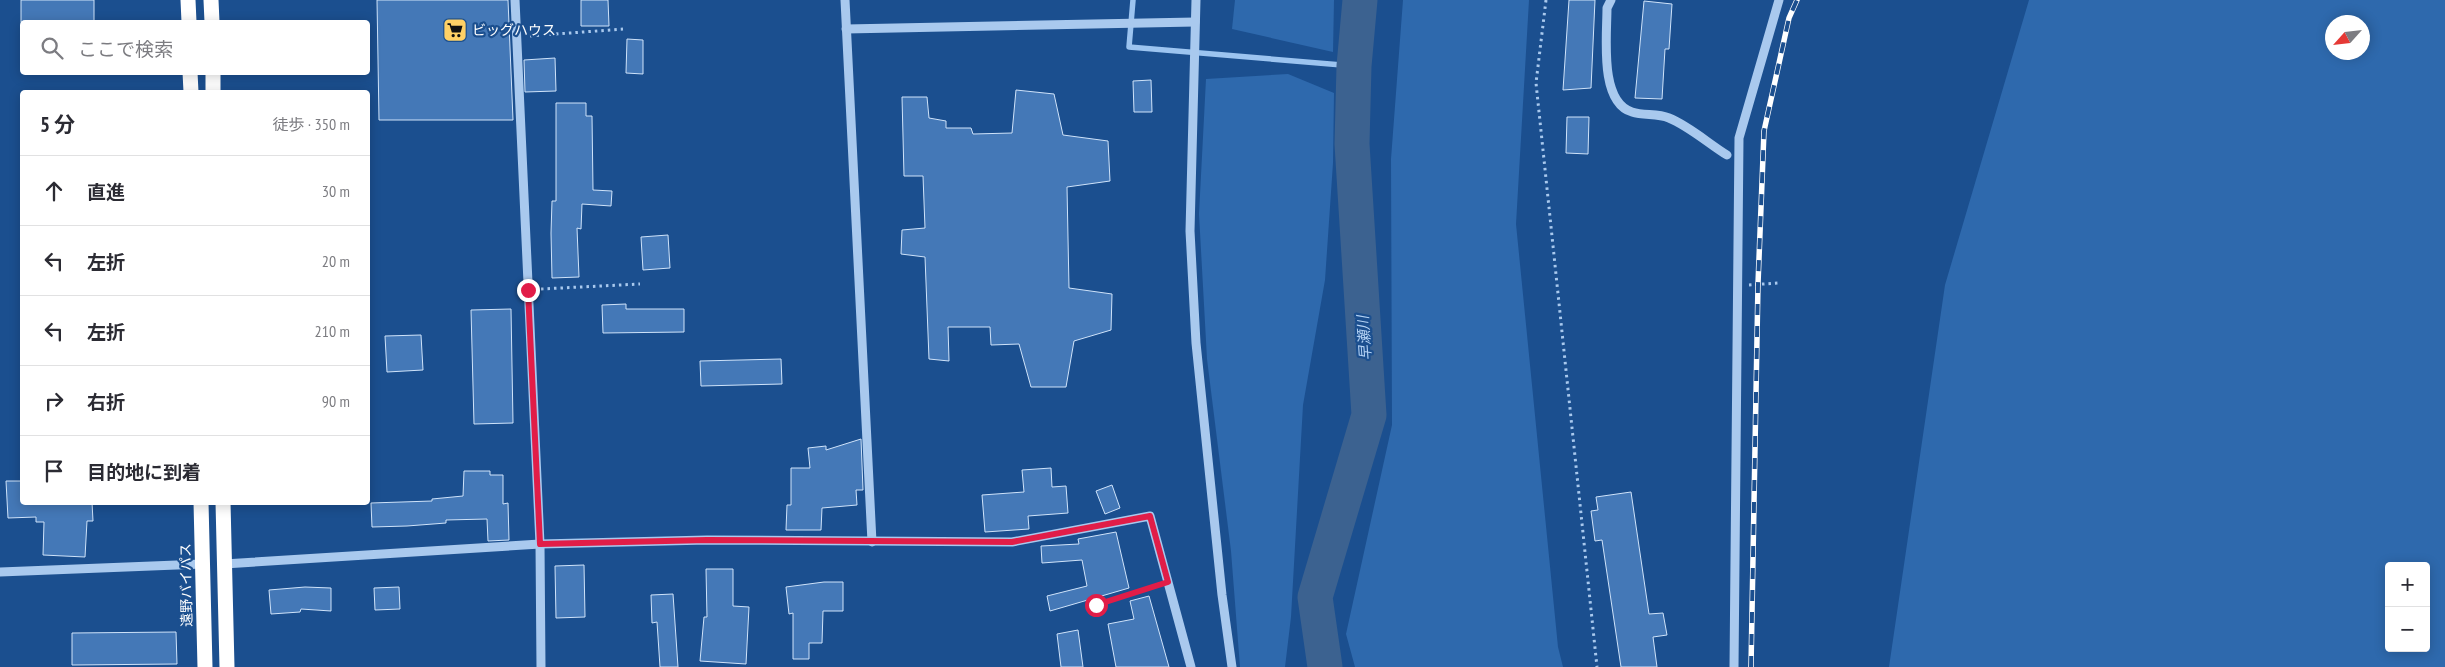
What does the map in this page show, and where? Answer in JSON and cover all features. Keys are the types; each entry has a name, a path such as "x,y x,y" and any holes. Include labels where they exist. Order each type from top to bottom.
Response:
{"highway":[{"path":"188,0 189,20"},
{"path":"211,0 212,20"},
{"path":"190,75 191,90"},
{"path":"213,75 213,90"},
{"name":"遠野バイパス","path":"201,505 205,667"},
{"path":"223,505 226,667"}],"street":[{"path":"515,0 540,544 541,667"},
{"path":"845,0 872,542"},
{"path":"1196,0 1190,231 1196,343 1222,595 1232,667"},
{"path":"1611,0 1606,8 1609,85 1618,104 1632,112 1652,113 1671,118 1727,155"},
{"path":"1734,667 1736,285 1739,138 1779,0"},
{"path":"846,29 1195,22"},
{"path":"224,564 540,544 707,540 1012,542 1150,516 1191,667"},
{"path":"0,572 202,564"}],"path":[{"path":"1546,0 1536,83 1597,667"},
{"path":"516,36 623,29"},
{"path":"528,290 640,284"},
{"path":"1736,285 1778,284"},
{"path":"1096,605 1168,582"}],"shaded area":[{"path":"1235,0 1334,0 1333,52 1232,29"},
{"path":"1403,0 1529,0 1516,224 1558,647 1563,667 1355,667 1346,634 1392,425 1391,159"},
{"path":"2029,0 2445,0 2445,667 1889,667 1945,285"},
{"path":"1288,74 1334,93 1333,163 1325,280 1303,405 1291,617 1285,667 1240,667 1231,551 1207,359 1199,214 1206,79"}],"building":[{"path":"21,0 94,0 94,20 21,20"},
{"path":"377,0 508,0 513,120 379,120"},
{"path":"581,0 608,0 609,26 581,26"},
{"path":"1569,0 1595,0 1591,88 1563,90"},
{"path":"1644,1 1672,4 1669,49 1665,49 1662,99 1635,98"},
{"path":"627,39 643,40 643,74 626,73"},
{"path":"555,58 556,91 525,92 524,60"},
{"path":"1151,80 1152,112 1134,112 1133,81"},
{"path":"1016,90 1054,94 1063,135 1108,141 1110,181 1067,187 1069,288 1112,294 1111,330 1074,341 1066,387 1031,387 1019,344 991,345 990,327 948,327 949,361 929,359 925,257 901,254 902,230 925,228 923,176 904,176 902,97 927,97 929,118 946,121 946,128 971,128 973,134 1012,133"},
{"path":"556,103 586,103 586,116 592,116 593,190 612,191 611,206 582,204 581,229 577,228 579,277 552,278 552,201 556,201"},
{"path":"1567,117 1589,117 1588,154 1566,153"},
{"path":"668,235 670,268 643,270 641,237"},
{"path":"626,304 626,309 684,309 684,332 603,333 602,305"},
{"path":"511,309 513,423 474,424 471,310"},
{"path":"421,335 423,370 387,372 385,336"},
{"path":"781,359 782,384 701,386 700,361"},
{"path":"861,439 863,490 856,490 857,505 822,508 821,530 786,530 787,505 791,505 791,468 810,468 808,448 826,446 826,450"},
{"path":"1051,468 1052,487 1066,486 1068,513 1028,516 1029,529 985,532 982,495 1024,492 1022,470"},
{"path":"464,471 490,471 490,475 503,475 503,504 508,503 509,540 488,541 487,519 446,520 446,523 372,527 371,503 432,501 432,499 463,496"},
{"path":"6,481 20,481 20,505 92,505 93,521 87,521 85,557 43,555 44,522 36,522 36,517 8,518"},
{"path":"1112,485 1120,508 1105,514 1096,491"},
{"path":"1631,492 1649,614 1663,613 1667,635 1653,637 1657,667 1621,667 1602,540 1595,541 1591,511 1598,510 1596,497"},
{"path":"1116,532 1129,588 1050,611 1047,596 1087,586 1082,560 1042,563 1041,546 1079,544 1078,539"},
{"path":"584,565 585,617 556,618 555,566"},
{"path":"706,569 733,569 733,606 749,607 746,664 700,661 704,617 707,617"},
{"path":"824,582 843,582 843,611 823,611 822,643 809,643 809,659 793,659 793,613 789,614 786,587"},
{"path":"305,587 331,588 331,611 301,609 300,612 271,614 269,590"},
{"path":"399,587 400,609 375,610 374,588"},
{"path":"673,594 678,667 660,667 657,622 652,623 651,595"},
{"path":"1149,596 1169,667 1116,667 1108,624 1134,619 1130,601"},
{"path":"1078,630 1083,667 1061,667 1057,634"},
{"path":"176,632 177,664 72,665 72,633"}],"waterway":[{"path":"1133,0 1129,47 1354,66"},
{"name":"早瀬川","path":"1325,667 1315,597 1369,415 1352,144 1354,66 1360,0"}],"railway":[{"path":"1751,667 1758,284 1764,131 1789,18 1797,0"}],"place":[{"name":"ビッグハウス","path":"455,30"}],"route":[{"path":"528,290 540,544 707,540 1012,542 1150,516 1168,582 1096,605"}]}
